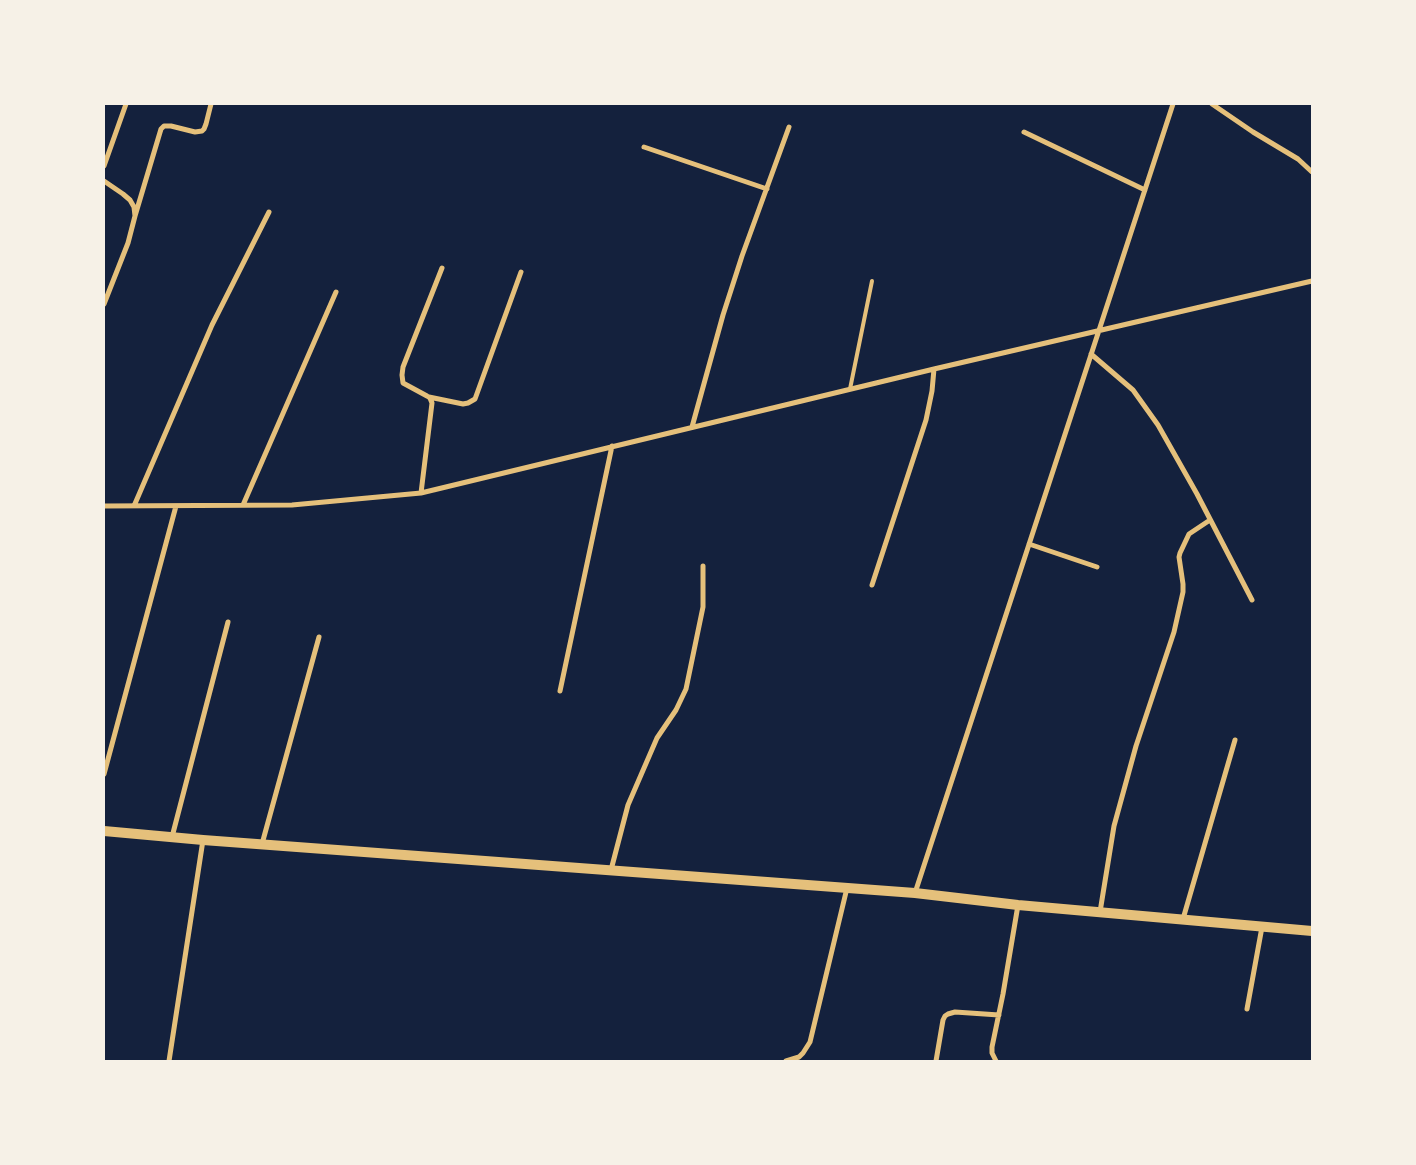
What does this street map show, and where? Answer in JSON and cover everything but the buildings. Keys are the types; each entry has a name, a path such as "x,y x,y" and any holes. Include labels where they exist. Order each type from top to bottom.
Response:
{"main road":[{"path":"104,831 262,845 915,893 1018,905 1312,931"}],"street":[{"path":"104,166 126,104"},
{"path":"104,304 128,242 161,129 164,126 171,126 195,132 202,131 206,124 211,104"},
{"path":"915,893 1173,104"},
{"path":"1212,104 1298,159 1312,172"},
{"path":"692,427 722,315 789,127"},
{"path":"1024,132 1145,190"},
{"path":"644,147 767,189"},
{"path":"104,181 130,200 134,207 135,216"},
{"path":"134,506 212,325 269,212"},
{"path":"421,493 432,403 421,392 403,383 402,375 403,367 442,268"},
{"path":"428,397 463,404 475,400 520,272"},
{"path":"104,506 292,505 421,493 934,369 1312,281"},
{"path":"243,505 336,292"},
{"path":"1091,354 1126,383 1143,402 1158,425 1252,600"},
{"path":"872,585 926,420 934,369"},
{"path":"560,691 612,446"},
{"path":"104,774 176,506"},
{"path":"1100,912 1114,826 1136,746 1174,632 1183,592 1180,553 1189,534 1210,520"},
{"path":"1029,544 1097,567"},
{"path":"611,871 628,805 657,738 682,699 686,689 703,607 703,566"},
{"path":"172,837 228,622"},
{"path":"262,845 319,637"},
{"path":"1183,920 1235,740"},
{"path":"169,1061 202,840"},
{"path":"786,1061 799,1057 804,1053 810,1042 846,888"},
{"path":"996,1061 992,1048 1018,905"},
{"path":"1247,1009 1262,926"},
{"path":"936,1061 945,1016 955,1012 999,1015"}],"lane":[{"path":"850,389 872,281"}]}
